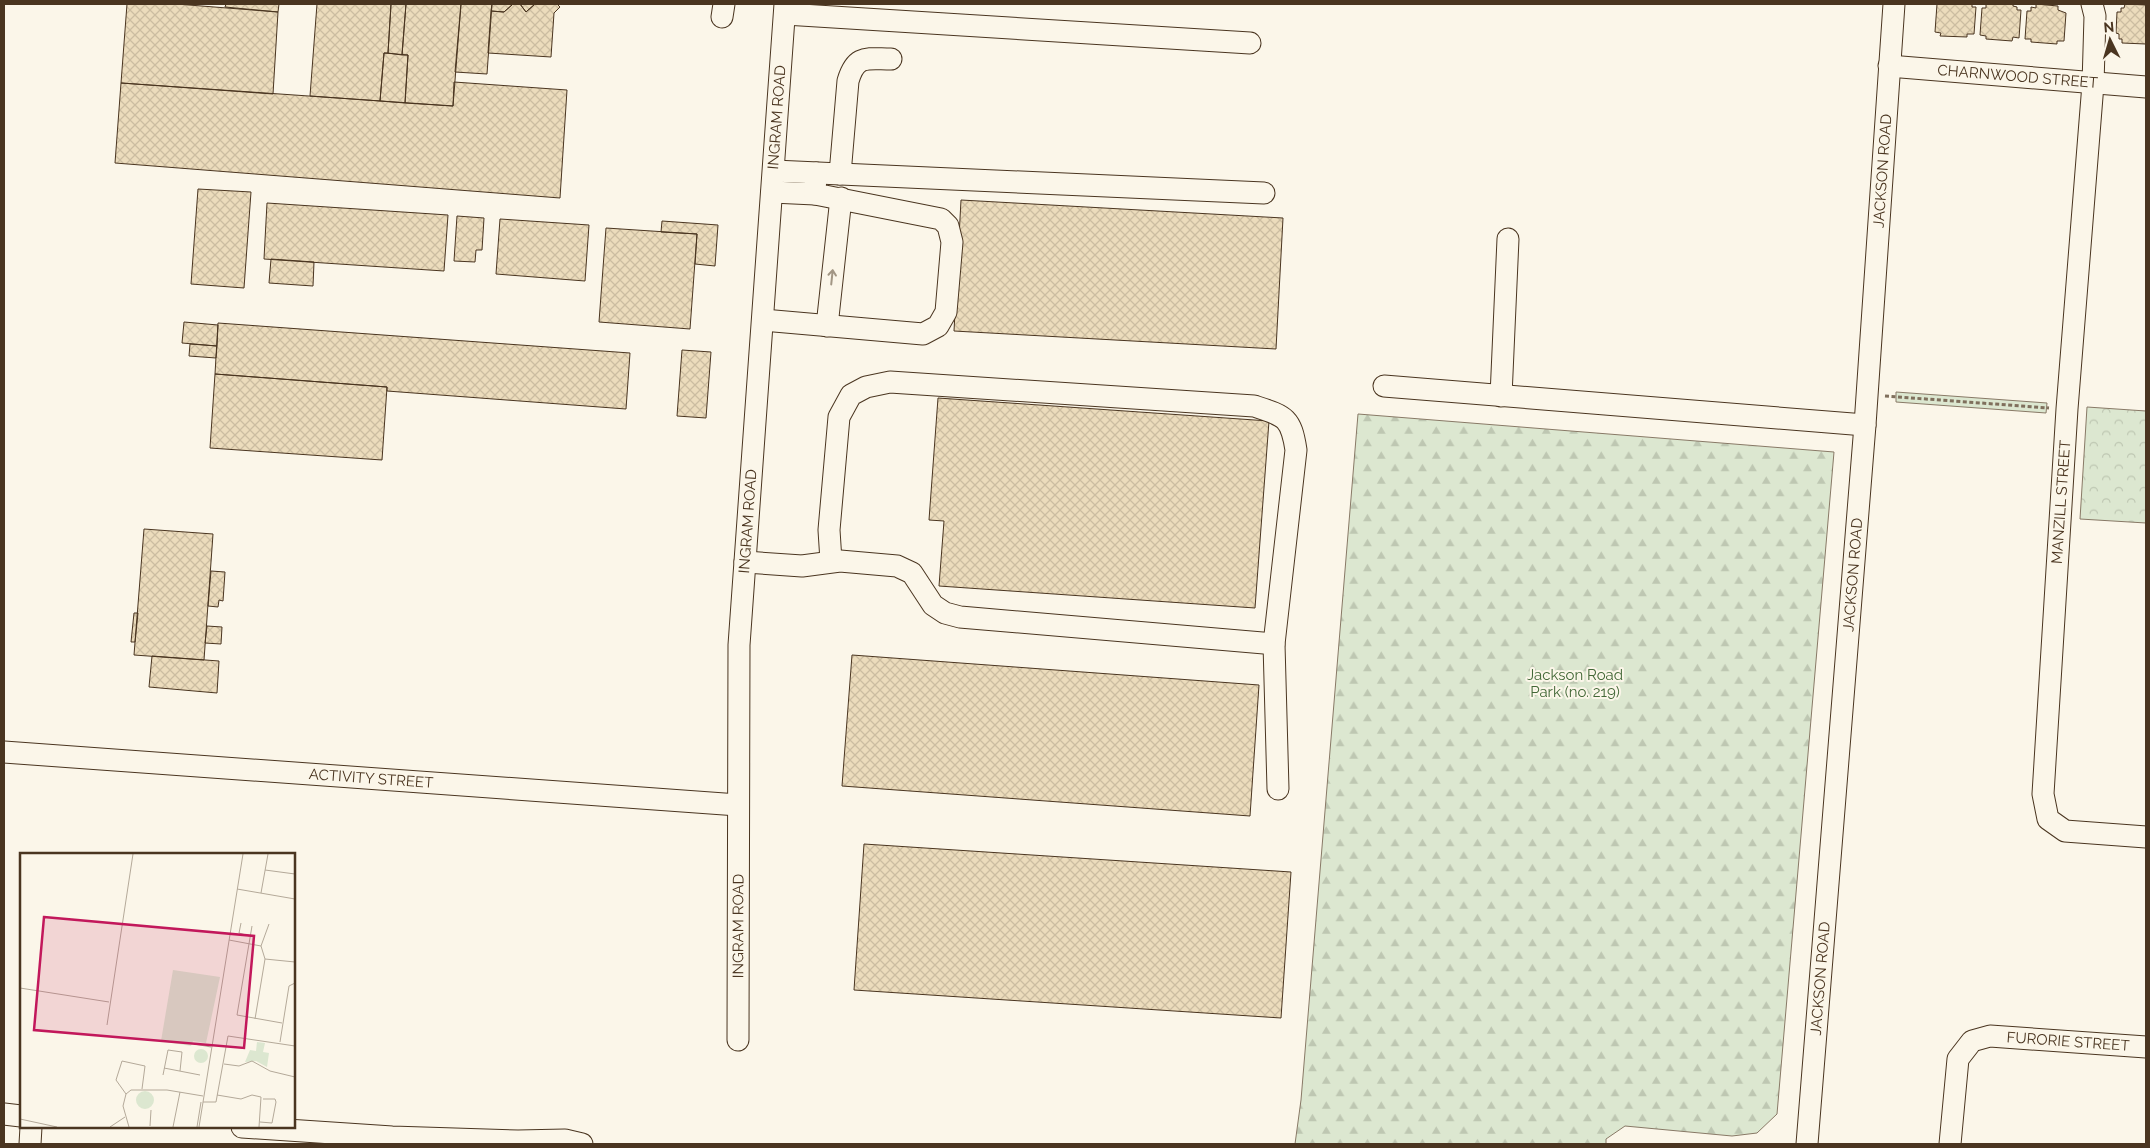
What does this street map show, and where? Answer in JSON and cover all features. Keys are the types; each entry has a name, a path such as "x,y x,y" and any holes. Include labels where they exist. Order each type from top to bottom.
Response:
{"street":[{"name":"JACKSON ROAD","path":"1807,1144 1865,425 1894,4"},
{"name":"MANZILL STREET","path":"2092,4 2095,16 2093,84 2067,409 2043,794 2048,819 2065,831 2146,838"},
{"path":"785,9 1250,42"},
{"name":"INGRAM ROAD","path":"738,1040 739,645 785,9"},
{"path":"840,174 848,81 851,70 857,62 864,60 891,59"},
{"name":"CHARNWOOD STREET","path":"1889,66 2146,87"},
{"path":"774,171 1264,193"},
{"path":"816,173 816,194"},
{"path":"763,320 923,334 938,326 946,312 952,242 948,226 941,219 816,194 772,192"},
{"path":"827,326 841,198"},
{"path":"1501,396 1508,239"},
{"path":"831,562 829,530 839,417 851,395 866,387 890,382 1254,406 1279,414 1292,428 1296,450 1274,644 1278,789"},
{"path":"1384,386 1865,425"},
{"path":"745,562 802,566 831,562 897,566 912,573 933,605 945,613 960,617 1274,644"},
{"name":"ACTIVITY STREET","path":"4,752 738,806"},
{"name":"FURORIE STREET","path":"1950,1144 1958,1059 1972,1041 1990,1036 2146,1047"},
{"path":"4,1114 20,1116"},
{"path":"30,1144 31,1128"},
{"path":"251,1128 345,1139 565,1140 582,1144"}],"path":[{"path":"1867,395 2067,409"}],"green space":[{"path":"1896,392 2047,403 2046,413 1896,402"},
{"path":"2087,407 2146,411 2146,523 2080,519"},
{"name":"Jackson Road Park (no. 219)","path":"1358,414 1834,452 1777,1114 1757,1133 1732,1136 1625,1126 1606,1139 1606,1144 1295,1144 1301,1100"}],"building":[{"path":"127,4 176,4 278,12 273,94 121,83"},
{"path":"226,4 279,4 278,12 225,7"},
{"path":"317,4 391,4 388,53 384,53 380,101 310,96"},
{"path":"391,4 406,4 402,55 388,53"},
{"path":"406,4 461,4 453,106 405,103 408,55 402,55"},
{"path":"461,4 492,4 487,74 455,72"},
{"path":"492,4 513,4 504,12 491,11"},
{"path":"513,4 520,4 526,12 535,4 557,4 560,7 554,13 551,57 488,53 491,11 504,12"},
{"path":"520,4 535,4 526,12"},
{"path":"1937,4 1972,4 1972,7 1976,7 1974,34 1967,34 1967,37 1940,36 1941,33 1935,32"},
{"path":"1986,4 2013,4 2013,6 2017,7 2017,10 2021,10 2019,38 2013,37 2012,41 1986,39 1986,36 1980,35 1982,8 1986,8"},
{"path":"2036,4 2058,6 2058,10 2066,13 2064,41 2057,41 2057,44 2031,42 2031,39 2025,39 2027,11 2031,11 2031,7 2036,8"},
{"path":"2125,4 2146,5 2146,44 2122,43 2122,39 2119,39 2119,34 2116,33 2117,12 2121,12 2121,8 2124,8"},
{"path":"384,53 408,55 405,103 380,101"},
{"path":"454,82 567,90 560,198 115,163 121,83 453,106"},
{"path":"198,189 251,192 244,288 191,284"},
{"path":"961,200 1283,218 1276,349 954,331"},
{"path":"267,203 448,215 444,271 264,259"},
{"path":"457,216 484,218 482,250 476,250 475,262 454,261"},
{"path":"500,219 589,225 585,281 496,274"},
{"path":"662,221 718,225 715,266 695,264 697,234 661,232"},
{"path":"606,228 697,234 690,329 599,322"},
{"path":"271,259 314,262 313,286 269,283"},
{"path":"184,322 218,325 217,346 182,343"},
{"path":"218,323 630,353 626,409 387,391 387,387 215,374"},
{"path":"190,344 217,346 216,358 189,356"},
{"path":"682,350 711,352 706,418 677,416"},
{"path":"215,374 387,387 382,460 210,448"},
{"path":"938,398 1269,421 1255,608 939,586 944,521 929,520"},
{"path":"144,529 213,534 204,660 134,655"},
{"path":"211,571 225,572 223,601 219,600 218,607 208,606"},
{"path":"134,613 138,613 135,642 131,642"},
{"path":"207,626 222,627 221,644 205,643"},
{"path":"852,655 1259,685 1250,816 842,786"},
{"path":"152,656 219,661 217,693 149,687"},
{"path":"864,844 1291,872 1281,1018 854,990"}]}
